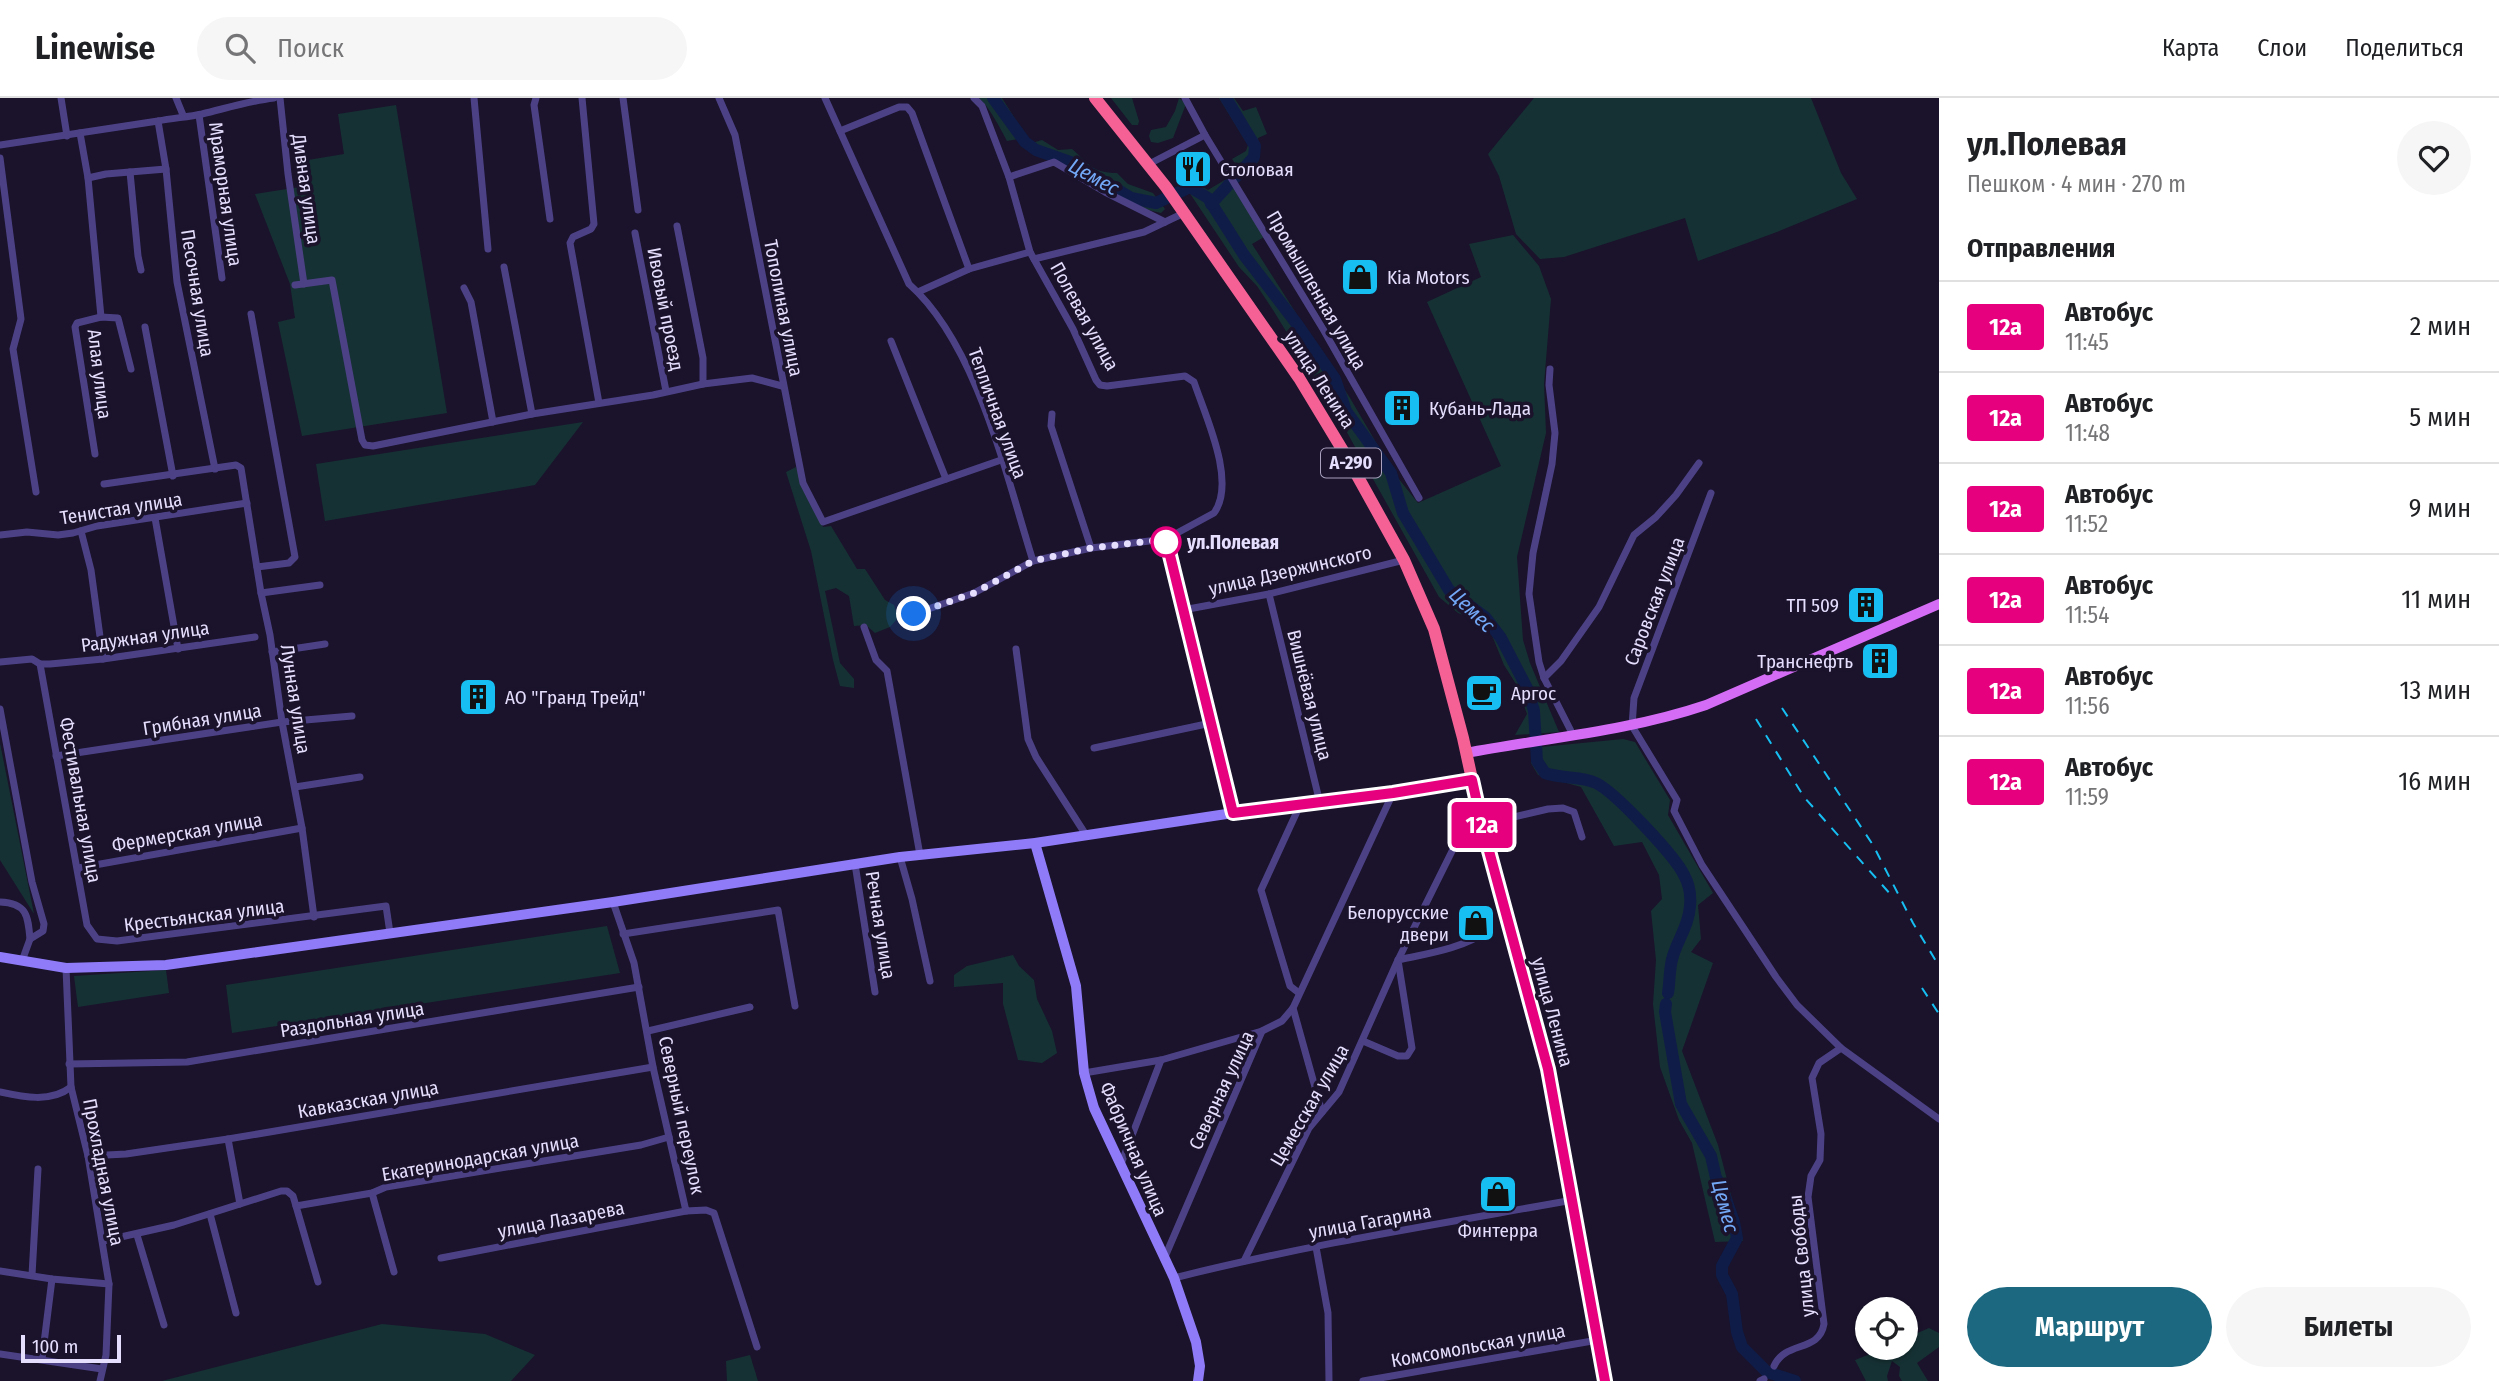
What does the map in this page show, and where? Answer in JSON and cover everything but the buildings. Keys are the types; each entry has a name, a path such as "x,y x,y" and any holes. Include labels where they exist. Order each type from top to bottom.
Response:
{"highway":[{"name":"улица Ленина","path":"1095,98 1166,187 1299,378 1404,560 1434,629 1482,825 1548,1069 1605,1381"}],"main road":[{"path":"1466,753 1632,724 1706,705 1939,604"},
{"path":"0,957 66,968 166,965 613,902 900,857 1035,843 1472,780"},
{"name":"Фабричная улица","path":"1035,843 1076,986 1084,1073 1094,1108 1174,1279 1196,1342 1200,1366 1198,1381"}],"street":[{"path":"61,98 67,136"},
{"path":"176,98 183,115"},
{"path":"0,145 183,115 199,115 254,99 277,98"},
{"name":"Дивная улица","path":"277,98 300,284 332,280 365,445 373,446 493,422"},
{"path":"474,98 488,249"},
{"path":"536,98 534,105 551,219"},
{"path":"582,98 594,224 587,233 573,237 570,243 598,403"},
{"path":"623,98 638,210"},
{"name":"Тополиная улица","path":"719,98 735,135 803,483 824,522 946,479"},
{"name":"Тепличная улица","path":"825,98 909,284 943,323 962,356 987,416 1033,561"},
{"name":"Полевая улица","path":"974,98 982,106 1009,177 1032,256 1073,329 1096,380 1100,385 1107,386 1185,376 1194,382 1216,445 1223,489 1219,506 1214,513 1166,539"},
{"name":"Промышленная улица","path":"1185,98 1419,498"},
{"path":"840,131 899,107 907,107 912,113 969,269"},
{"name":"Мраморная улица","path":"199,115 222,278"},
{"name":"Песочная улица","path":"158,121 166,169 177,282 215,469"},
{"path":"80,133 88,178 101,317 114,316 121,321 131,369"},
{"path":"1149,164 1205,135"},
{"path":"0,158 21,319 13,349 36,492"},
{"path":"1009,177 1054,162 1105,192 1165,222"},
{"path":"88,178 166,169"},
{"path":"130,172 141,270"},
{"path":"918,292 969,269 1144,232 1165,222 1181,208"},
{"path":"677,226 703,358 703,384"},
{"name":"Ивовый проезд","path":"635,233 666,391"},
{"path":"504,267 533,414"},
{"path":"464,288 471,302 493,422 703,384 752,378 782,386"},
{"path":"251,314 295,557 289,563 257,567"},
{"name":"Алая улица","path":"95,454 75,327 80,320 101,317"},
{"path":"145,327 173,476"},
{"path":"891,341 946,479 1001,460"},
{"path":"1550,369 1549,386 1555,433 1552,464 1533,553 1529,594 1539,662 1544,678 1573,735"},
{"path":"1052,414 1051,426 1091,548"},
{"path":"1544,678 1561,661 1599,607 1634,536 1657,517 1699,463"},
{"name":"Лунная улица","path":"215,469 239,466 245,487 282,723 302,828 314,917"},
{"path":"104,484 215,469"},
{"name":"Саровская улица","path":"1632,724 1634,698 1711,493"},
{"name":"Тенистая улица","path":"0,534 58,535 97,526 247,503"},
{"path":"155,518 178,649"},
{"path":"81,531 91,570 103,659"},
{"path":"914,614 974,593 1033,561 1091,548 1166,539 1233,813"},
{"name":"улица Дзержинского","path":"1183,610 1269,594 1404,560"},
{"path":"261,593 320,585"},
{"name":"Вишнёвая улица","path":"1269,594 1320,803"},
{"path":"864,627 876,660 887,671 920,855"},
{"name":"Радужная улица","path":"0,662 32,659 40,664 103,659 255,637"},
{"path":"272,652 325,644"},
{"path":"1016,649 1028,739 1036,757 1086,835"},
{"name":"Фестивальная улица","path":"40,664 87,925 97,939"},
{"path":"0,709 32,882 44,924 43,931 30,939"},
{"name":"Грибная улица","path":"56,756 282,723 352,716"},
{"path":"1094,748 1211,723"},
{"path":"1632,724 1677,800 1674,811 1702,864 1797,1005 1841,1048 1939,1119"},
{"path":"295,787 360,777"},
{"path":"1322,1112 1293,1008 1393,793"},
{"path":"1299,993 1290,986 1261,890 1300,805"},
{"path":"1482,825 1548,809 1563,808 1574,812 1581,837"},
{"name":"Цемесская улица","path":"1244,1261 1309,1128 1339,1092 1398,960 1463,829 1482,825"},
{"name":"Фермерская улица","path":"78,868 302,828"},
{"path":"900,857 930,981"},
{"name":"Речная улица","path":"855,864 875,992"},
{"path":"0,902 19,905 25,912 30,939 22,961"},
{"name":"Северный переулок","path":"613,902 639,988 653,1067 686,1211 706,1210 714,1213 757,1347"},
{"name":"Крестьянская улица","path":"97,939 117,941 386,906 390,933"},
{"path":"623,934 778,910 795,1006"},
{"path":"1363,1041 1398,1056 1407,1056 1412,1048 1398,960 1454,949 1489,930"},
{"name":"Прохладная улица","path":"66,968 71,1087 88,1156 109,1284 106,1355 100,1381"},
{"name":"Раздольная улица","path":"69,1064 187,1062 639,988"},
{"path":"648,1031 750,1007"},
{"name":"Северная улица","path":"1164,1259 1262,1031 1282,1021 1293,1008"},
{"path":"1084,1073 1161,1060 1262,1031"},
{"name":"улица Свободы","path":"1774,1366 1786,1352 1817,1340 1824,1324 1808,1197 1811,1176 1820,1160 1821,1133 1812,1078 1819,1063 1841,1048"},
{"path":"1120,1165 1161,1060"},
{"name":"Кавказская улица","path":"88,1156 127,1154 228,1139 653,1067"},
{"path":"0,1092 52,1097 71,1087"},
{"name":"Екатеринодарская улица","path":"296,1206 372,1194 386,1187 640,1145 669,1137"},
{"path":"228,1139 240,1204"},
{"path":"32,1275 38,1169"},
{"path":"103,1241 137,1235 281,1191 290,1192 318,1282"},
{"path":"372,1194 394,1272"},
{"name":"улица Гагарина","path":"1174,1279 1244,1261 1573,1200"},
{"name":"улица Лазарева","path":"441,1258 686,1211"},
{"path":"210,1214 236,1313"},
{"path":"137,1235 164,1325"},
{"path":"1316,1247 1328,1313 1329,1381"},
{"path":"0,1271 109,1284"},
{"path":"42,1359 52,1279"},
{"name":"Комсомольская улица","path":"1363,1381 1598,1340"},
{"path":"0,1354 102,1369"}],"green space":[{"path":"979,98 1002,98 1023,131 1018,139 1007,141"},
{"path":"1111,98 1132,98 1138,125 1132,125"},
{"path":"1179,98 1186,104 1173,138 1158,143 1151,142 1151,130 1166,127"},
{"path":"1219,98 1234,98 1243,111 1256,107 1267,134 1258,138 1257,164 1243,175 1232,159 1246,151 1248,145"},
{"path":"1534,98 1811,98 1841,173 1857,199 1698,261 1685,218 1564,257 1540,259 1516,234 1499,176 1488,154"},
{"path":"396,105 447,413 302,436 278,322 295,318 290,284 255,194 300,187 296,162 344,154 338,114"},
{"path":"1042,140 1058,150 1072,149 1096,169 1117,173 1128,184 1153,193 1165,209 1161,213 1133,204 1075,169 1040,157 1032,143"},
{"path":"1228,178 1264,237 1252,244 1350,398 1394,473 1418,503 1501,466 1427,302 1481,277 1469,244 1513,235 1539,266 1551,299 1544,384 1546,433 1517,557 1523,640 1559,732 1515,735 1527,714 1516,684 1504,665 1491,633 1483,624 1458,613 1439,597 1335,411 1273,310 1257,286 1239,267 1183,183 1192,181 1208,190"},
{"path":"583,422 535,485 325,521 316,464"},
{"path":"796,467 823,527 831,526 857,569 865,569 885,600 894,605 898,618 890,627 875,633 866,625 854,626 849,596 836,588 825,591 840,663 854,679 854,688 840,686 833,660 811,551 786,472"},
{"path":"1623,739 1635,742 1670,800 1668,815 1713,893 1698,905 1701,939 1691,952 1713,963 1682,1051 1718,1145 1743,1241 1715,1242 1692,1143 1679,1120 1660,1067 1653,1004 1656,960 1651,911 1662,899 1659,875 1642,842 1614,846 1581,787 1538,775 1531,763 1531,748"},
{"path":"0,743 34,914 0,860"},
{"path":"607,926 620,973 232,1033 226,985"},
{"path":"1013,955 1019,966 1034,980 1037,999 1052,1031 1057,1053 1042,1063 1018,1060 1003,1004 1003,983 954,987 954,975 967,966"},
{"path":"166,970 169,993 78,1007 74,976"},
{"path":"382,1324 485,1334 535,1355 511,1381 162,1381"},
{"path":"1929,1328 1939,1333 1939,1347 1917,1363 1928,1381 1902,1381 1899,1376 1900,1367 1892,1361 1888,1381 1866,1381 1855,1360 1918,1360 1918,1333"},
{"path":"750,1355 758,1381 727,1381 726,1361"}],"waterway":[{"name":"Цемес","path":"993,98 1025,142 1036,150 1073,163 1131,198 1156,203 1190,187 1208,198 1244,255 1335,379 1346,411 1391,473 1403,513 1449,590 1485,617 1501,638 1528,690 1534,711 1537,761 1545,773 1590,781 1605,789 1657,840 1684,875 1690,894 1689,913 1672,961 1668,993"},
{"name":"Цемес","path":"1211,204 1254,157 1255,146 1226,98"},
{"name":"Цемес","path":"1666,1004 1665,1012 1681,1104 1711,1156 1716,1178 1734,1222 1737,1238 1722,1266 1722,1275 1732,1294 1737,1332 1742,1347 1767,1372 1795,1381"}],"railway":[{"path":"1782,708 1873,845 1913,923 1939,966"},
{"path":"1756,719 1804,797 1892,896"},
{"path":"1922,988 1939,1014"}],"bus line":[{"name":"12а","path":"1166,539 1233,813 1472,780 1558,1110 1605,1381"}],"place":[{"name":"Столовая","path":"1193,169"},
{"name":"Kia Motors","path":"1360,277"},
{"name":"Кубань-Лада","path":"1402,408"},
{"name":"ул.Полевая","path":"1166,542"},
{"name":"ТП 509","path":"1866,605"},
{"name":"Транснефть","path":"1880,661"},
{"name":"Аргос","path":"1484,693"},
{"name":"АО \"Гранд Трейд\"","path":"478,697"},
{"name":"Белорусские двери","path":"1476,923"},
{"name":"Финтерра","path":"1498,1194"}],"route":[{"path":"914,614 974,593 1033,561 1091,548 1166,539 1166,542"}]}
